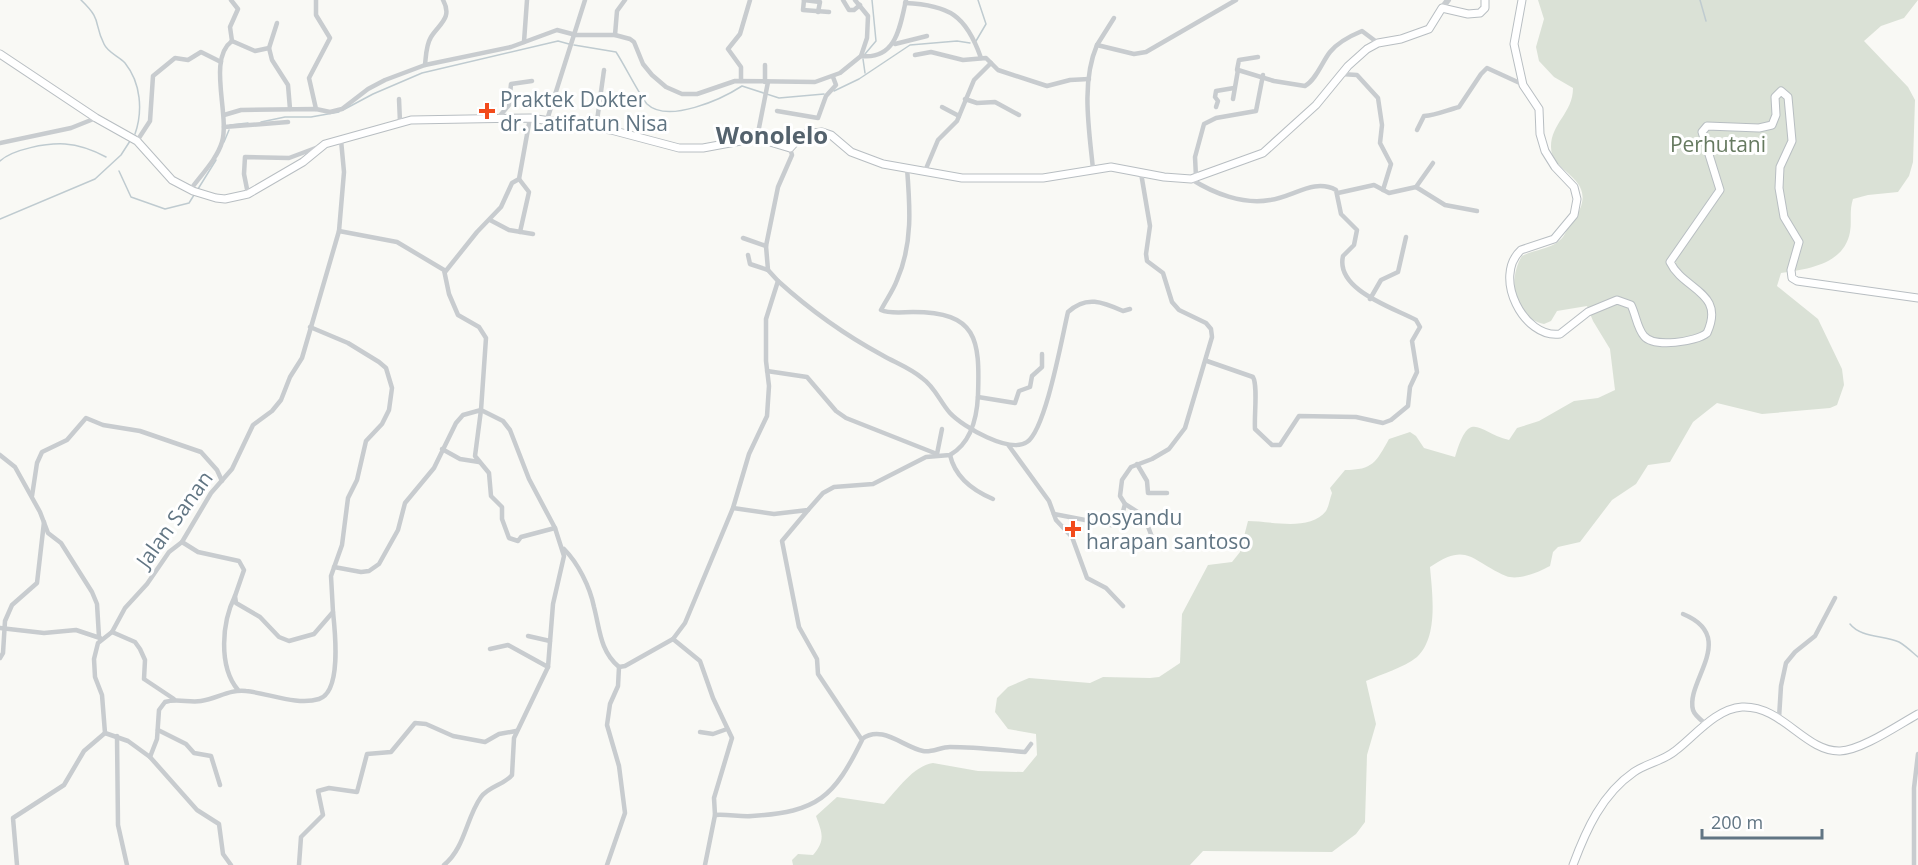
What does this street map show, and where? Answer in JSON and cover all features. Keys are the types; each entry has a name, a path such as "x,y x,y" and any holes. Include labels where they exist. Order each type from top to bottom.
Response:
{"main road":[{"path":"0,54 96,118 137,141 172,180 192,190 225,199 248,194 303,162 321,146 400,122 498,118 530,118 596,128 679,148 711,147 757,138 790,148 803,134 822,132 831,135 850,152 883,164 962,178 1043,178 1111,166 1141,173 1193,178 1263,153 1316,105 1341,74 1367,49 1378,43 1401,39 1429,29 1442,8 1476,14 1483,10 1485,0"},
{"path":"1522,0 1515,44 1523,85 1539,109 1540,134 1545,152 1555,167 1574,187 1577,199 1574,215 1554,239 1521,250 1512,265 1511,298 1523,315 1539,328 1548,333 1560,334 1588,312 1617,300 1631,305 1643,335 1653,342 1692,341 1707,333 1713,318 1707,298 1670,262 1702,213 1719,195 1720,186 1702,132 1707,126 1759,128 1772,125 1776,115 1775,97 1781,91 1788,97 1792,141 1780,167 1779,188 1784,217 1799,242 1791,275 1797,281 1918,298"},
{"path":"1573,865 1588,825 1617,786 1644,765 1676,751 1706,724 1741,707 1757,708 1779,718 1817,743 1840,751 1857,747 1918,714"}],"street":[{"path":"192,190 219,148 225,127 221,62 225,50 232,41 230,27 238,9 231,0"},
{"path":"316,0 316,15 330,38 309,78 316,108"},
{"path":"425,65 430,38 445,20 447,10 443,0"},
{"path":"524,42 527,0"},
{"path":"547,120 576,35 585,0"},
{"path":"615,35 617,11 625,0"},
{"path":"741,81 741,67 728,49 740,34 750,0"},
{"path":"818,12 820,2 804,0 801,9 818,12 830,12"},
{"path":"843,0 849,10 854,10 860,5"},
{"path":"855,0 868,16 867,38 861,57"},
{"path":"1097,45 1134,54 1146,52 1236,0"},
{"path":"1442,8 1447,0"},
{"path":"895,44 905,2 932,4 948,10 971,36 981,58"},
{"path":"1093,169 1089,79 1091,58 1114,18"},
{"path":"277,23 269,48 272,60 288,85 290,110"},
{"path":"224,115 234,111 316,108 330,112 342,109 376,84 425,65 524,42 557,30 576,35 615,35 630,39 634,42 643,64 673,92 697,94 741,81 815,82 833,77 861,57 885,51 895,44 927,36"},
{"path":"1237,70 1263,75 1274,81 1305,86 1312,81 1334,47 1343,40 1363,32 1378,43"},
{"path":"232,41 255,51 269,48"},
{"path":"137,141 150,121 151,81 156,71 175,58 188,60 201,52 221,62"},
{"path":"915,55 931,52 963,60 987,58 998,70 1047,86 1070,80 1089,79"},
{"path":"1233,99 1239,60 1258,57"},
{"path":"925,171 934,146 954,126 974,80 991,63"},
{"path":"757,138 766,92 765,65"},
{"path":"1417,130 1424,116 1438,116 1447,109 1459,107 1485,69 1492,69 1523,85"},
{"path":"596,128 604,70"},
{"path":"1341,74 1357,75 1378,98 1382,125 1380,143 1391,164 1383,190"},
{"path":"1207,361 1253,376 1256,384 1253,406 1255,429 1272,445 1283,443 1294,419 1299,416 1356,417 1387,422 1408,406 1410,387 1418,372 1412,341 1420,327 1416,320 1361,293 1342,267 1342,256 1354,244 1357,233 1341,214 1338,193 1331,188 1319,185 1288,196 1254,201 1205,188 1193,178 1195,157 1204,124 1216,118 1257,111 1263,75"},
{"path":"777,111 818,118 827,93 836,85 833,77"},
{"path":"498,118 508,105 511,84 531,81"},
{"path":"1216,107 1218,101 1214,96 1216,91 1234,88"},
{"path":"399,99 400,122"},
{"path":"965,99 977,103 995,102 1019,115"},
{"path":"942,107 959,116"},
{"path":"0,142 71,128 96,118"},
{"path":"520,232 529,192 519,179 530,118"},
{"path":"225,127 288,122"},
{"name":"Jalan Sanan","path":"112,632 128,603 147,584 170,552 182,542 211,493 232,469 253,425 272,411 281,400 290,377 302,358 331,266 339,231 344,172 341,140"},
{"path":"248,194 244,174 245,157 289,158 321,146"},
{"path":"768,270 766,246 778,187 792,155 790,148"},
{"path":"1338,193 1374,185 1391,193 1416,187 1434,163"},
{"path":"907,168 910,210 907,252 897,280 881,310 945,314 965,324 974,334 977,344 977,420 950,455 951,462 971,489 993,499"},
{"path":"1141,173 1150,226 1146,258 1163,273 1172,302 1179,310 1210,326 1212,337 1207,361 1185,428 1169,450 1131,466 1122,480 1120,496 1125,504 1144,516 1152,537"},
{"path":"445,272 501,207 512,183 519,179"},
{"path":"1416,187 1445,205 1477,211"},
{"path":"490,220 499,226 533,234"},
{"path":"339,231 397,242 445,272 449,294 458,315 479,327 486,338 482,410 474,453 478,462 489,473 492,496 502,507 503,523 513,541 555,528"},
{"path":"1370,299 1381,280 1398,272 1406,237"},
{"path":"743,238 766,246"},
{"path":"747,255 750,264 768,270 778,281 839,329 924,379 938,394 950,413 972,428 1009,446 1049,501 1054,514 1074,542 1087,578 1106,588 1123,606"},
{"path":"619,667 626,666 673,639 685,624 733,508 749,454 760,436 767,416 769,403 766,319 778,281"},
{"path":"1009,446 1022,444 1031,438 1053,381 1068,312 1084,302 1097,300 1123,311 1130,309"},
{"path":"150,757 156,746 160,707 165,702 203,701 238,690 304,700 321,698 326,694 332,682 335,656 331,576 342,545 348,498 357,480 366,441 386,418 392,388 386,368 379,362 348,343 310,327"},
{"path":"978,397 1015,403 1019,390 1030,387 1032,376 1042,367 1042,354"},
{"path":"767,371 807,377 836,411 846,418 937,454 950,455"},
{"path":"334,567 361,572 369,571 379,564 398,530 405,503 435,468 442,449 459,419 482,410 503,421 510,430 529,479 555,528 563,548 564,563 553,604 548,667 516,731 513,743 515,762 512,775 480,798 457,850 444,865"},
{"path":"32,496 37,463 42,452 67,440 86,418 103,425 140,431 201,452 217,470 222,481"},
{"path":"937,454 942,429"},
{"path":"442,449 460,459 478,462"},
{"path":"862,740 818,674 817,659 797,621 782,541 823,493 834,487 873,484 910,464 937,454"},
{"path":"0,455 15,467 32,496 48,533 64,548 96,600 100,638 94,669 102,695 105,733"},
{"path":"1137,464 1147,481 1148,493 1167,493"},
{"path":"1054,514 1111,525 1121,519 1125,504"},
{"path":"733,508 774,514 808,510"},
{"path":"0,658 3,653 2,628 14,601 37,583 44,522"},
{"path":"182,542 198,552 239,561 244,574 227,617 225,665 230,681 238,690"},
{"path":"563,548 575,562 591,598 604,650 619,667 618,686 610,704 607,725 618,766 625,813 607,865"},
{"path":"235,596 240,607 260,617 284,640 292,641 308,637 333,612"},
{"path":"1779,718 1781,686 1786,663 1795,651 1818,633 1835,598"},
{"path":"1683,614 1693,618 1702,628 1708,647 1705,668 1692,694 1694,712 1706,724"},
{"path":"2,628 44,633 76,630 100,638 112,632 135,642 145,660 144,680 176,700"},
{"path":"528,636 550,641"},
{"path":"673,639 700,661 732,743 714,798 715,815 705,865"},
{"path":"490,650 508,645 548,667"},
{"path":"299,865 301,837 323,815 318,790 329,788 357,792 367,754 391,752 412,726 426,724 453,736 485,742 499,734 516,731"},
{"path":"700,732 713,734 728,729"},
{"path":"158,730 186,744 194,753 211,756 220,785"},
{"path":"105,733 128,741 150,757 197,810 219,824 224,854 231,865"},
{"path":"17,865 13,818 64,785 84,751 105,733"},
{"path":"715,815 753,816 817,802 831,791 866,736 886,735 909,747 925,752 950,747 1025,752 1031,744"},
{"path":"117,736 118,825 127,865"},
{"path":"1914,865 1914,788 1918,754"}],"green space":[{"name":"Perhutani","path":"1538,0 1918,0 1904,18 1881,26 1864,41 1908,87 1915,100 1913,162 1909,176 1898,192 1853,199 1850,232 1840,252 1813,267 1781,273 1777,286 1818,319 1842,369 1844,385 1837,405 1830,408 1762,414 1717,403 1693,422 1670,462 1648,465 1636,484 1612,500 1580,542 1558,547 1553,552 1550,566 1528,575 1511,577 1462,554 1443,559 1430,567 1433,614 1429,638 1424,648 1417,657 1405,664 1366,681 1376,724 1367,755 1365,822 1356,834 1332,852 1203,851 1190,865 793,865 792,860 798,854 813,855 817,850 822,836 816,816 837,797 884,804 912,774 933,763 978,771 1023,772 1037,755 1036,734 1008,729 995,712 997,698 1008,687 1029,678 1090,683 1103,677 1159,677 1180,663 1182,614 1208,565 1232,562 1240,552 1248,521 1289,524 1310,521 1319,517 1328,507 1332,493 1330,488 1345,470 1362,468 1373,463 1389,439 1410,432 1416,436 1424,448 1455,457 1465,432 1470,428 1476,427 1509,440 1517,428 1539,421 1574,401 1598,398 1615,390 1610,349 1587,306 1557,311 1551,321 1544,324 1526,314 1516,297 1515,276 1522,256 1551,246 1562,238 1580,209 1583,197 1574,179 1553,157 1551,147 1554,131 1570,104 1573,88 1554,77 1539,61 1536,47 1544,19"}],"waterway":[{"path":"81,0 95,17 106,47 125,63 134,79 140,107 135,134"},
{"path":"865,54 876,41 872,0"},
{"path":"976,41 986,24 978,0"},
{"path":"1700,0 1706,21"},
{"path":"343,110 422,73 558,41 569,44"},
{"path":"834,91 859,79 910,45 957,41 970,43"},
{"path":"574,45 616,52 644,100 656,110 681,111 709,103 742,86 779,98 824,94"},
{"path":"863,59 865,73"},
{"path":"261,122 285,117 311,117 339,112"},
{"path":"230,125 248,123"},
{"path":"224,142 229,130"},
{"path":"0,219 95,179 121,155 130,141"},
{"path":"0,161 22,150 58,144 81,147 106,157"},
{"path":"198,189 216,160"},
{"path":"119,171 131,197 165,209 189,203 194,195"},
{"path":"1850,624 1860,632 1899,642 1918,657"}],"place":[{"name":"Praktek Dokter dr. Latifatun Nisa","path":"487,111"},
{"name":"posyandu harapan santoso","path":"1073,529"}],"district":[{"name":"Wonolelo","path":"772,134"}]}
